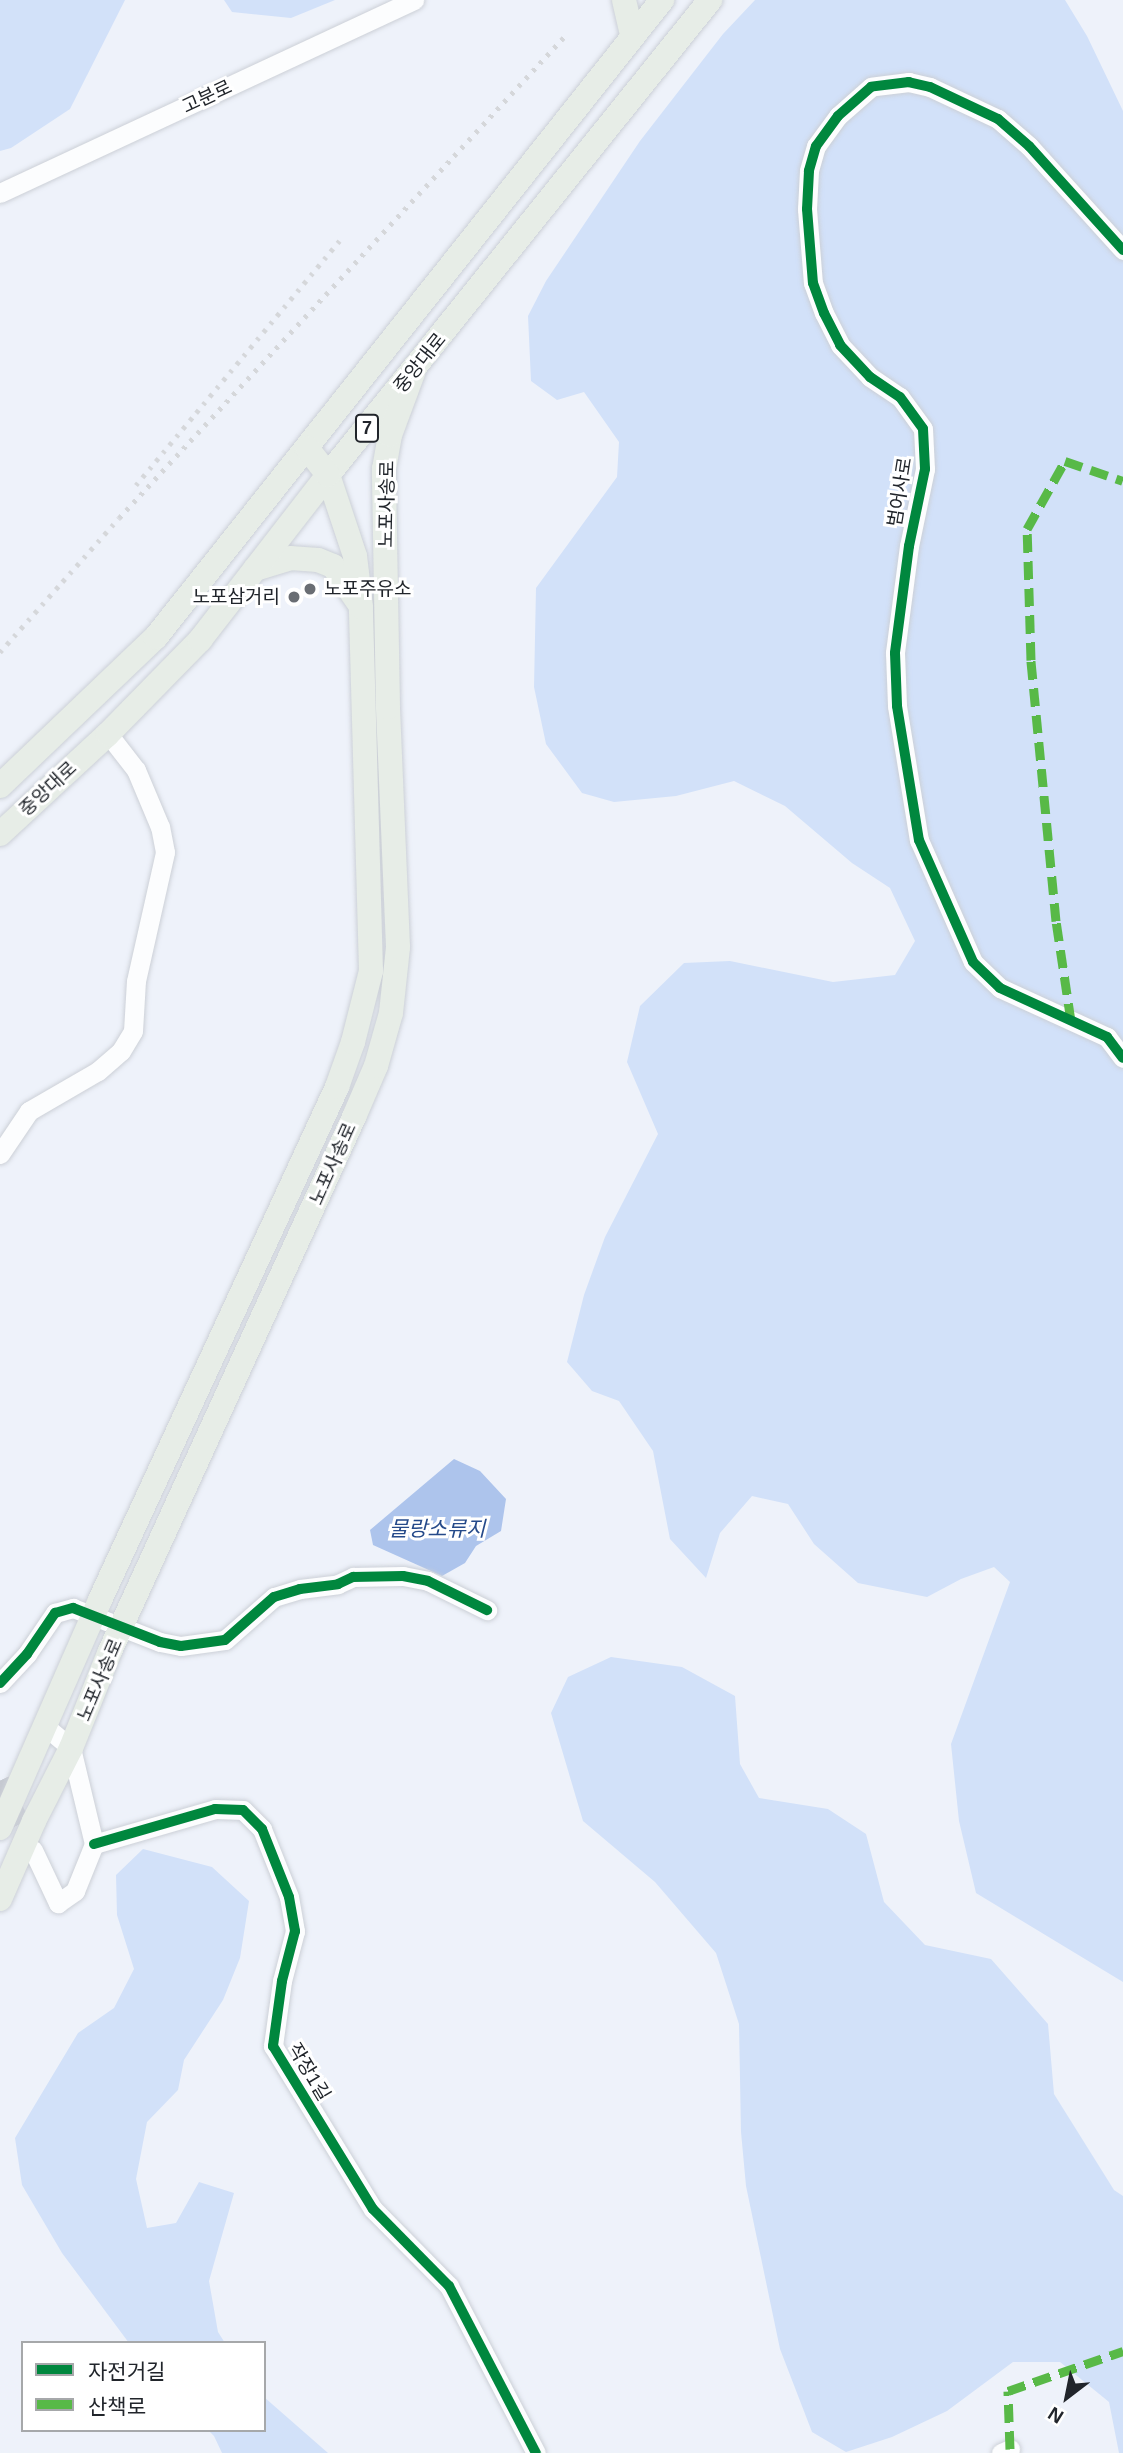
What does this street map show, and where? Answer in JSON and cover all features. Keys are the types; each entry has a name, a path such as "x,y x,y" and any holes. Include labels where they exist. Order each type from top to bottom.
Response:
{"main road":[{"path":"624,0 632,36"},
{"name":"중앙대로","path":"0,786 156,637 662,0"},
{"name":"중앙대로","path":"0,834 108,734 192,649 328,475 413,373 710,0"},
{"name":"노포사송로","path":"0,1899 34,1821 71,1748 349,1128 376,1066 391,1013 398,947 388,707 384,482 390,435 413,373"},
{"name":"노포사송로","path":"0,1828 93,1615 337,1087 353,1042 371,971 361,607 355,556 328,475 306,448"},
{"path":"255,569 290,558 318,559 333,566 361,607"}],"street":[{"name":"고분로","path":"0,193 414,0"},
{"name":"범어사로","path":"1123,250 1038,156 998,120 930,88 909,82 871,87 838,116 816,146 810,171 807,209 813,283 824,313 840,345 870,377 900,397 923,429 925,469 909,546 895,653 897,706 919,840 973,962 999,988 1107,1037 1123,1058"},
{"path":"2,1153 29,1111 98,1071 121,1051 133,1031 136,981 165,852 160,827 136,771 108,734"},
{"path":"0,1684 27,1654 55,1613 73,1608 160,1642 200,1646 225,1640 274,1597 377,1575 428,1581 487,1610"},
{"path":"33,1850 58,1903 75,1891 94,1844 71,1748 46,1727"},
{"name":"작장1길","path":"94,1844 215,1809 243,1810 262,1829 289,1897 295,1931 282,1980 273,2046 373,2209 449,2286 536,2453"}],"shaded area":[{"path":"0,0 125,0 70,109 11,148 0,151"},
{"path":"224,0 335,0 291,18 232,12"},
{"path":"755,0 1065,0 1087,36 1123,111 1123,1982 976,1893 959,1821 951,1744 1010,1582 994,1567 961,1579 927,1597 858,1583 814,1544 788,1504 752,1496 720,1533 706,1578 670,1539 653,1451 619,1401 592,1391 567,1362 584,1295 605,1237 658,1134 627,1062 640,1006 684,963 730,961 833,982 895,975 915,941 890,888 852,863 785,806 734,781 676,796 614,802 582,793 546,744 534,687 536,588 617,477 619,442 584,392 557,400 531,381 528,316 546,281 640,141 723,34"},
{"path":"611,1657 682,1667 735,1696 740,1764 759,1798 828,1809 866,1834 884,1902 925,1945 991,1959 1048,2024 1054,2094 1114,2190 1123,2196 1123,2453 1119,2453 1109,2402 1060,2362 1013,2362 947,2411 892,2437 846,2452 812,2432 780,2349 746,2186 741,2132 739,2024 716,1953 655,1882 583,1821 551,1713 568,1677"},
{"path":"143,1849 212,1867 249,1901 240,1958 223,2000 184,2060 178,2090 147,2122 136,2179 147,2228 176,2223 199,2182 234,2193 209,2281 218,2332 224,2341 128,2341 62,2253 22,2185 15,2138 78,2033 114,2008 134,1969 117,1915 116,1875"},
{"path":"266,2399 328,2453 222,2453 210,2432 266,2432"}],"water":[{"name":"물랑소류지","path":"454,1459 480,1471 506,1499 501,1531 476,1546 465,1563 442,1576 373,1545 370,1530"}],"tunnel":[{"path":"0,1780 31,1845"}],"railway":[{"path":"0,652 119,518 566,35"},
{"path":"136,485 340,240"}],"marked path":[{"path":"1071,1021 1056,921 1031,660 1027,529 1065,461 1123,481"},
{"path":"1010,2449 1008,2391 1123,2351"}],"cycle path":[{"path":"1123,250 1029,146 998,119 930,87 909,82 871,87 838,116 816,146 809,171 807,209 813,283 824,313 840,345 870,377 900,397 923,429 925,469 909,546 895,653 897,706 919,840 973,962 1000,988 1107,1037 1123,1058"},
{"path":"0,1683 27,1654 55,1613 73,1608 160,1642 181,1646 225,1640 274,1597 300,1589 338,1584 353,1577 403,1576 428,1581 487,1610"},
{"path":"94,1844 215,1809 243,1810 262,1829 289,1897 295,1931 282,1981 273,2046 373,2209 449,2286 536,2453"}],"place":[{"name":"노포주유소","path":"310,589"},
{"name":"노포삼거리","path":"294,597"}]}
